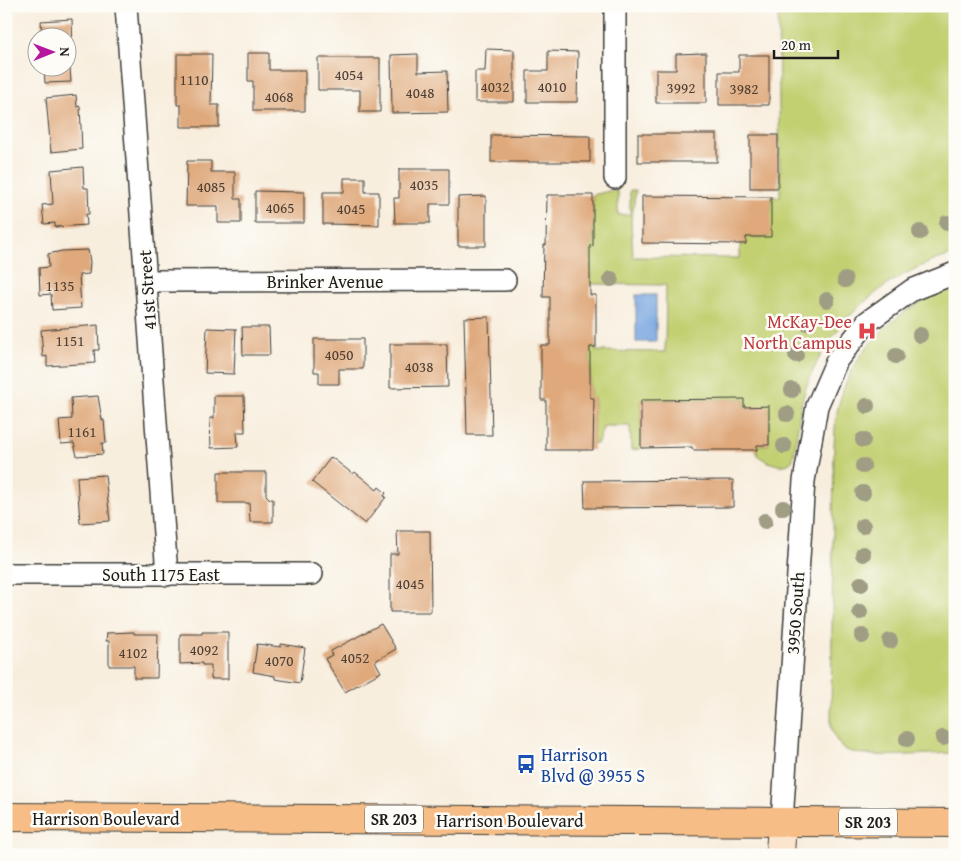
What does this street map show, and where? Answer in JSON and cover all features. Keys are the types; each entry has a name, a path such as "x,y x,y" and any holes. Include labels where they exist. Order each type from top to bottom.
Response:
{"main road":[{"name":"Harrison Boulevard","path":"6,817 955,822"}],"street":[{"name":"41st Street","path":"126,6 167,575"},
{"path":"615,6 615,178"},
{"name":"3950 South","path":"782,822 804,481 817,406 837,360 867,322 912,290 955,273"},
{"name":"Brinker Avenue","path":"146,282 504,280"},
{"name":"South 1175 East","path":"10,574 312,574"},
{"path":"780,855 782,822"}],"green space":[{"path":"778,6 955,6 955,254 928,263 903,275 859,307 840,327 824,350 811,374 802,401 793,458 788,464 774,464 757,455 757,445 769,445 769,407 744,407 744,399 641,400 641,449 631,450 630,426 604,426 597,444 593,444 594,398 590,398 590,347 596,347 596,351 665,352 666,285 590,284 590,245 593,245 593,195 618,191 618,215 630,215 630,190 636,190 631,220 633,257 740,258 740,244 746,244 746,237 770,237 771,197 780,197"},
{"path":"955,287 955,753 879,755 851,752 838,743 831,725 834,446 838,409 846,383 856,364 868,346 882,331 915,305"}],"water":[{"path":"636,295 656,295 656,342 636,342"}],"building":[{"path":"72,19 72,28 41,28 41,21"},
{"path":"486,49 514,50 514,102 475,102 475,71 485,71"},
{"path":"548,51 578,52 577,102 527,102 527,71 548,71"},
{"path":"248,53 269,53 269,70 305,70 305,111 253,111 253,81 248,81"},
{"path":"706,53 706,103 656,103 656,70 676,70 676,54"},
{"path":"177,54 212,54 211,105 219,105 219,127 181,127 181,105 177,105"},
{"path":"418,54 418,72 447,71 448,112 392,113 391,55"},
{"path":"739,55 769,55 769,105 719,105 719,72 739,72"},
{"path":"318,58 380,58 380,112 360,112 360,90 318,90"},
{"path":"45,78 71,78 71,82 45,83"},
{"path":"76,95 77,107 80,106 82,149 51,152 46,98"},
{"path":"638,134 717,134 717,162 638,162"},
{"path":"491,135 590,136 590,162 491,162"},
{"path":"750,135 778,135 778,188 750,188"},
{"path":"187,161 211,161 211,172 235,172 235,199 241,199 241,223 218,223 218,206 186,206"},
{"path":"83,167 84,188 88,188 89,214 86,214 87,225 55,227 55,223 44,224 42,205 53,204 51,170"},
{"path":"399,169 449,169 449,204 430,204 430,223 395,223 394,198 399,198"},
{"path":"344,178 365,178 365,192 379,192 379,225 323,224 323,192 344,192"},
{"path":"255,191 304,192 304,223 255,223"},
{"path":"547,195 593,195 593,246 590,245 590,295 596,295 596,347 590,347 590,398 594,398 593,450 546,450 546,400 541,400 541,345 550,345 550,297 543,297"},
{"path":"486,196 486,246 458,246 458,197"},
{"path":"642,196 771,197 771,237 746,237 746,244 642,243"},
{"path":"88,250 89,274 79,275 81,308 52,310 51,294 40,295 39,268 49,267 48,254 62,251"},
{"path":"489,317 492,435 467,435 464,318"},
{"path":"98,325 99,350 94,350 95,363 47,366 47,356 43,357 41,330"},
{"path":"242,327 269,327 270,355 243,355"},
{"path":"207,328 236,329 234,374 205,373"},
{"path":"314,339 363,339 363,369 339,369 339,384 319,384 319,372 314,372"},
{"path":"390,344 447,344 448,387 390,388"},
{"path":"98,396 102,420 104,420 106,443 102,443 103,454 77,456 74,443 61,444 59,420 72,419 71,398"},
{"path":"214,396 244,396 245,432 237,432 238,447 211,448 210,418 214,418"},
{"path":"744,399 744,407 769,406 769,445 757,445 757,450 693,450 692,447 641,448 641,400"},
{"path":"331,457 353,474 355,472 377,490 379,487 386,493 384,496 386,497 365,524 312,482"},
{"path":"218,472 266,472 266,495 273,499 273,522 250,522 249,503 218,503"},
{"path":"105,475 110,521 80,523 77,477"},
{"path":"733,480 733,507 585,508 584,481"},
{"path":"397,531 430,531 431,612 390,612 390,554 398,554"},
{"path":"381,624 396,649 375,661 381,672 345,692 325,659 332,655 331,651"},
{"path":"134,632 134,634 158,634 157,678 134,678 134,666 109,666 109,641 106,641 107,633"},
{"path":"202,632 228,632 228,679 211,679 211,665 202,665 202,663 180,664 180,634 202,634"},
{"path":"257,644 281,647 281,644 305,648 300,683 275,679 275,676 253,672"}],"place":[{"name":"McKay-Dee North Campus","path":"867,331"},
{"name":"Harrison Blvd @ 3955 S","path":"526,764"}]}
